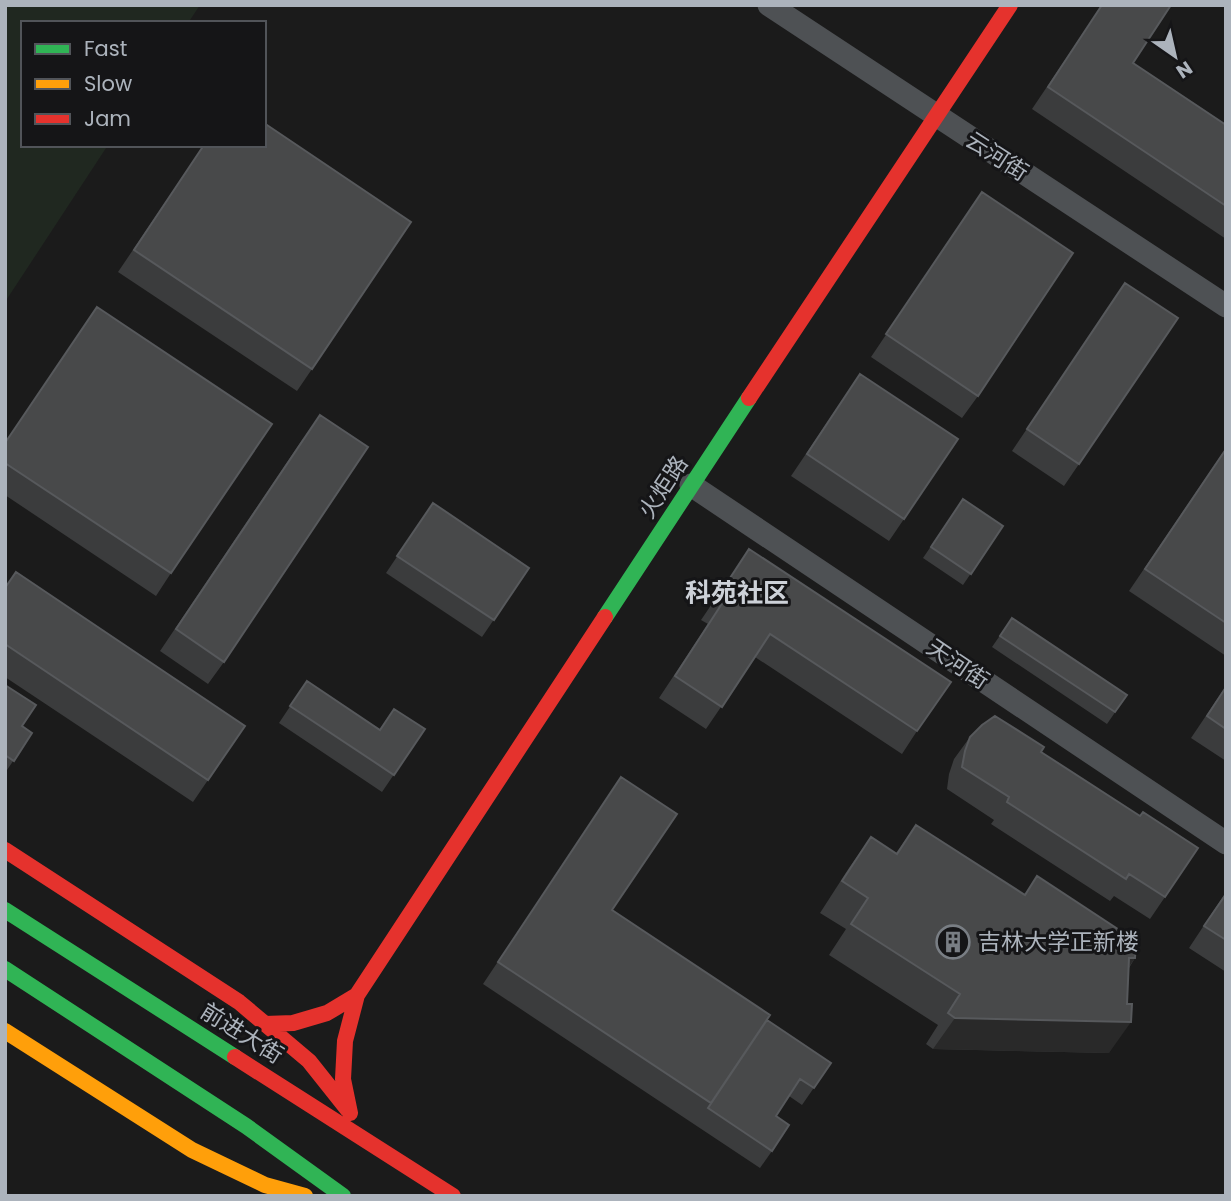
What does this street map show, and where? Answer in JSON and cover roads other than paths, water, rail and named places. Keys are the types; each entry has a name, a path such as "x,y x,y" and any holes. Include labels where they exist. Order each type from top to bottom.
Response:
{"main road":[{"name":"火炬路","path":"357,995 1010,5"},
{"path":"5,850 239,1002 309,1061 377,1147"},
{"name":"前进大街","path":"5,910 453,1196"},
{"path":"5,969 246,1126 344,1196"},
{"path":"265,1024 293,1023 327,1013 357,995"},
{"path":"350,1113 343,1079 345,1041 357,995"},
{"path":"5,1031 192,1150 265,1185 305,1196"}],"street":[{"name":"云河街","path":"769,5 1226,306"},
{"name":"天河街","path":"691,485 1226,844"}],"place":[{"name":"吉林大学正新楼","path":"953,942"}],"district":[{"name":"科苑社区","path":"737,593"}]}
